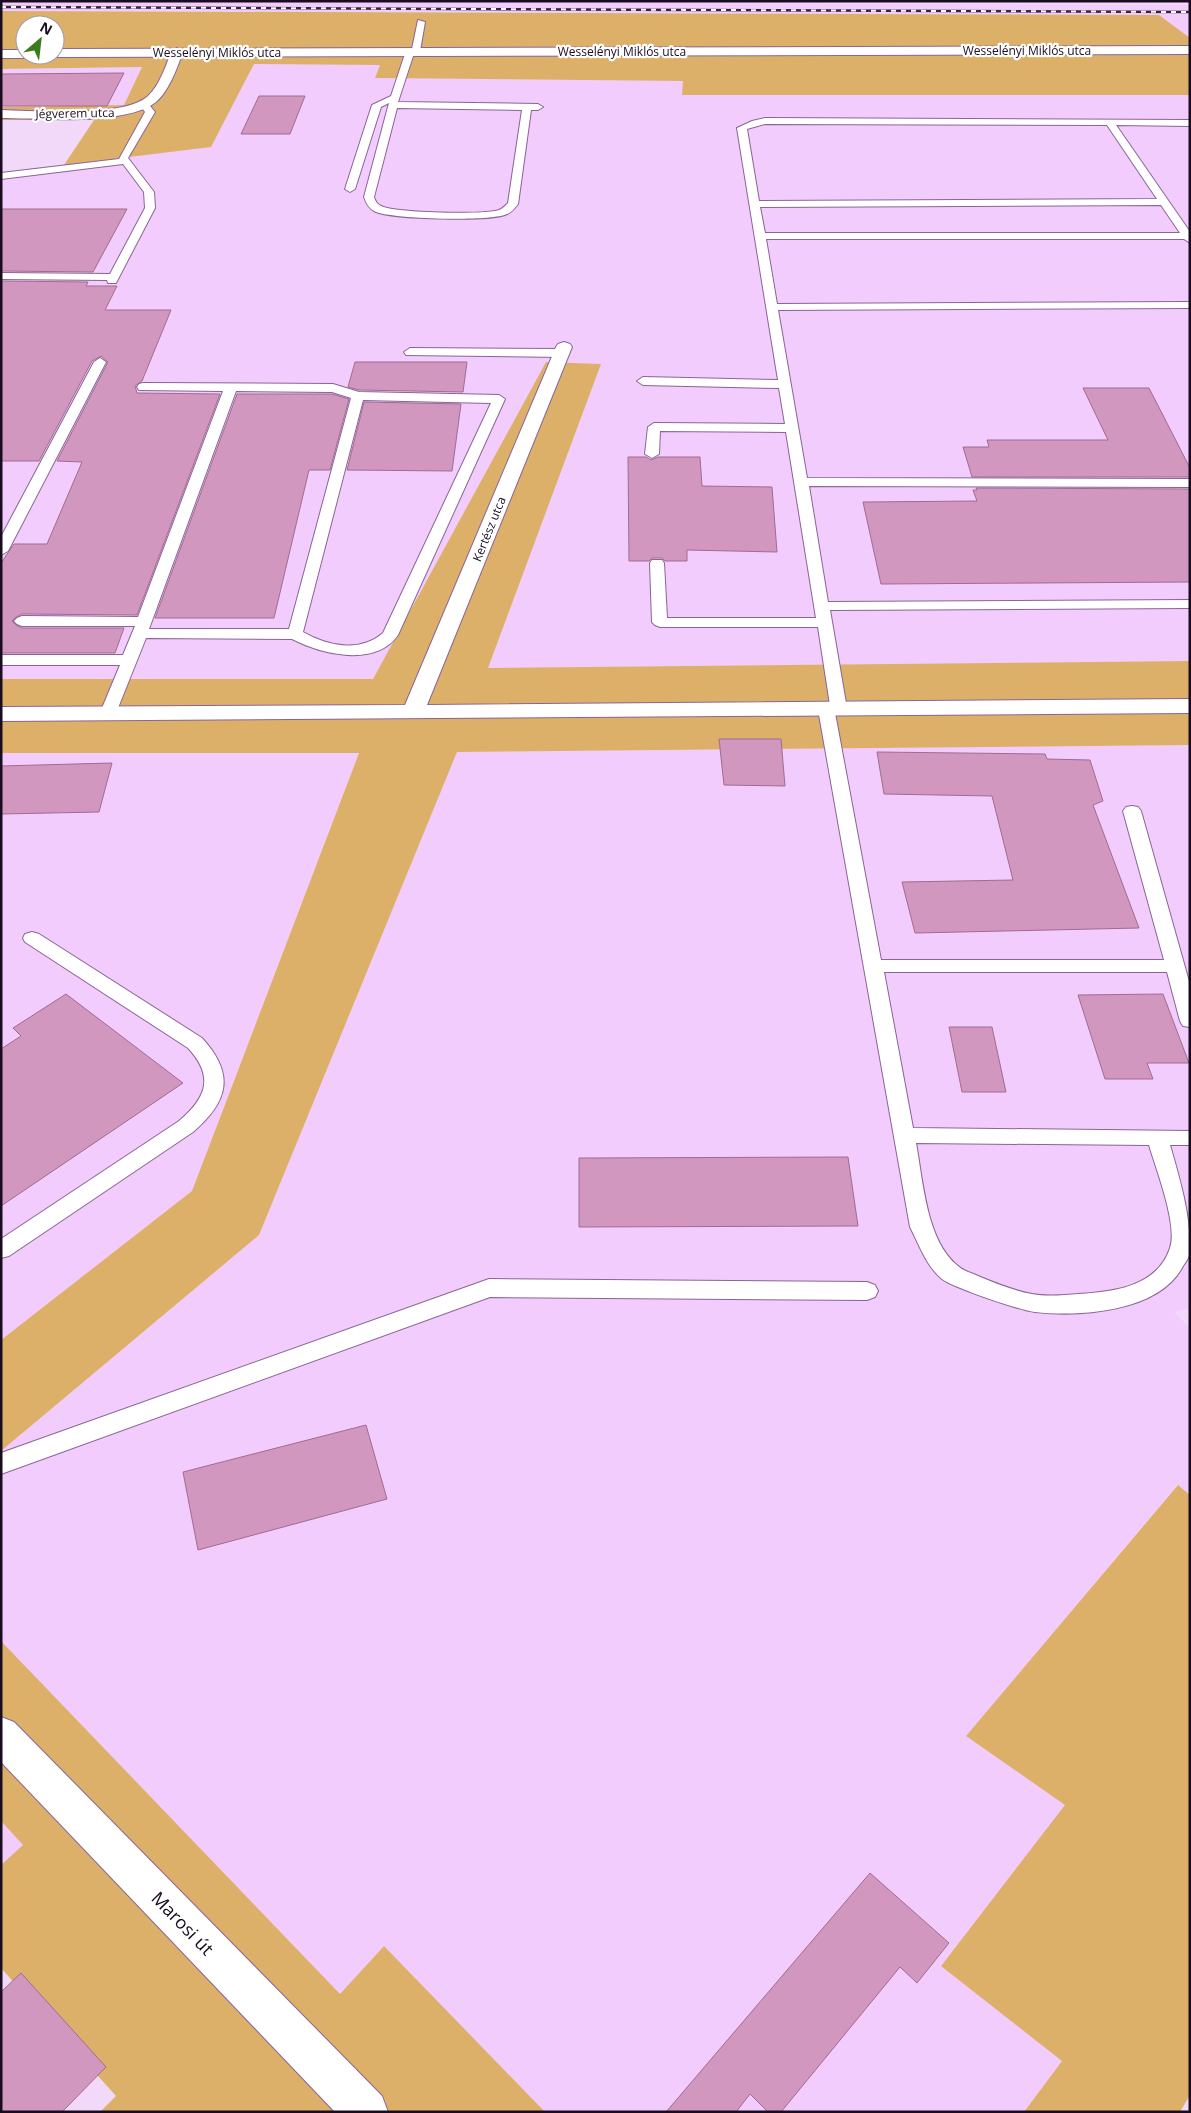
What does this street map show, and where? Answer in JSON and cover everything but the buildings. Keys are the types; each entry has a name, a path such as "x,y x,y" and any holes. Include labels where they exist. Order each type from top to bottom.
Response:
{"street":[{"name":"Wesselényi Miklós utca","path":"65,54 413,51 1190,50"},
{"path":"144,104 151,100 174,61 177,52"},
{"path":"1,54 15,54"},
{"name":"Jégverem utca","path":"1,114 112,113 144,104"},
{"name":"Kertész utca","path":"414,710 563,350"},
{"path":"1,714 1190,706"},
{"name":"Marosi út","path":"1,1735 366,2112"}],"lane":[{"path":"421,22 413,51 394,101 369,197 373,206 400,214 493,214 504,212 511,207 527,107"},
{"path":"350,189 377,105 394,101 538,107"},
{"path":"1,276 113,279 150,208 149,192 123,158 150,112 144,104"},
{"path":"1109,122 1189,237"},
{"path":"1157,1138 1184,1228 1182,1247 1173,1265 1162,1280 1142,1291 1110,1301 1064,1304 1033,1303 989,1290 950,1273 935,1255 921,1227 873,966 833,709 822,606 742,128 755,123 1190,123"},
{"path":"1,176 125,161"},
{"path":"754,204 1163,202"},
{"path":"760,236 1189,237"},
{"path":"772,307 1190,305"},
{"path":"410,352 563,350"},
{"path":"1,551 100,362"},
{"path":"643,381 785,384"},
{"path":"22,621 295,634 309,643 346,650 364,650 385,642 390,635 499,398 358,396 333,388 143,387"},
{"path":"108,713 142,628 231,387"},
{"path":"295,634 358,396"},
{"path":"652,454 654,427 792,428"},
{"path":"801,482 1190,484"},
{"path":"657,563 660,622 824,623"},
{"path":"822,606 1190,604"},
{"path":"1,660 129,660"},
{"path":"1132,811 1190,1020"},
{"path":"1,1250 182,1129 210,1102 214,1086 214,1071 208,1056 196,1043 32,938"},
{"path":"873,966 1175,966"},
{"path":"904,1135 1190,1138"},
{"path":"1,1464 488,1288 867,1291"}],"shaded area":[{"path":"1,1 1190,5 1190,38 1159,15 1,11"},
{"path":"1,11 1159,15 1190,38 1190,95 682,95 683,81 375,78 380,65 254,64 211,147 64,165 94,120 1,120 1,107 124,105 142,67 1,69"},
{"path":"254,64 380,65 376,78 684,81 682,95 1190,95 1190,661 488,668 601,364 546,362 373,679 1,679 1,173 211,147"},
{"path":"143,67 124,105 1,107 1,69"},
{"path":"546,362 601,364 488,668 1190,661 1190,745 457,752 259,1235 1,1451 1,1340 192,1191 359,753 1,753 1,679 373,679"},
{"path":"1190,745 1190,1308 1174,1312 1190,1328 1190,1495 1177,1485 966,1736 1066,1805 941,1965 1062,2061 1024,2112 545,2112 384,1946 340,1994 1,1641 1,1451 259,1235 457,752"},
{"path":"359,752 192,1191 1,1340 1,753"},
{"path":"1178,1485 1190,1495 1190,2095 1180,2112 1024,2112 1062,2061 941,1966 1065,1805 966,1736"},
{"path":"1,1641 340,1994 384,1946 545,2112 100,2112 116,2096 1,1968 1,1865 23,1845 1,1821"},
{"path":"1,1821 23,1845 1,1865"}],"railway":[{"path":"1,7 1190,12"}]}
